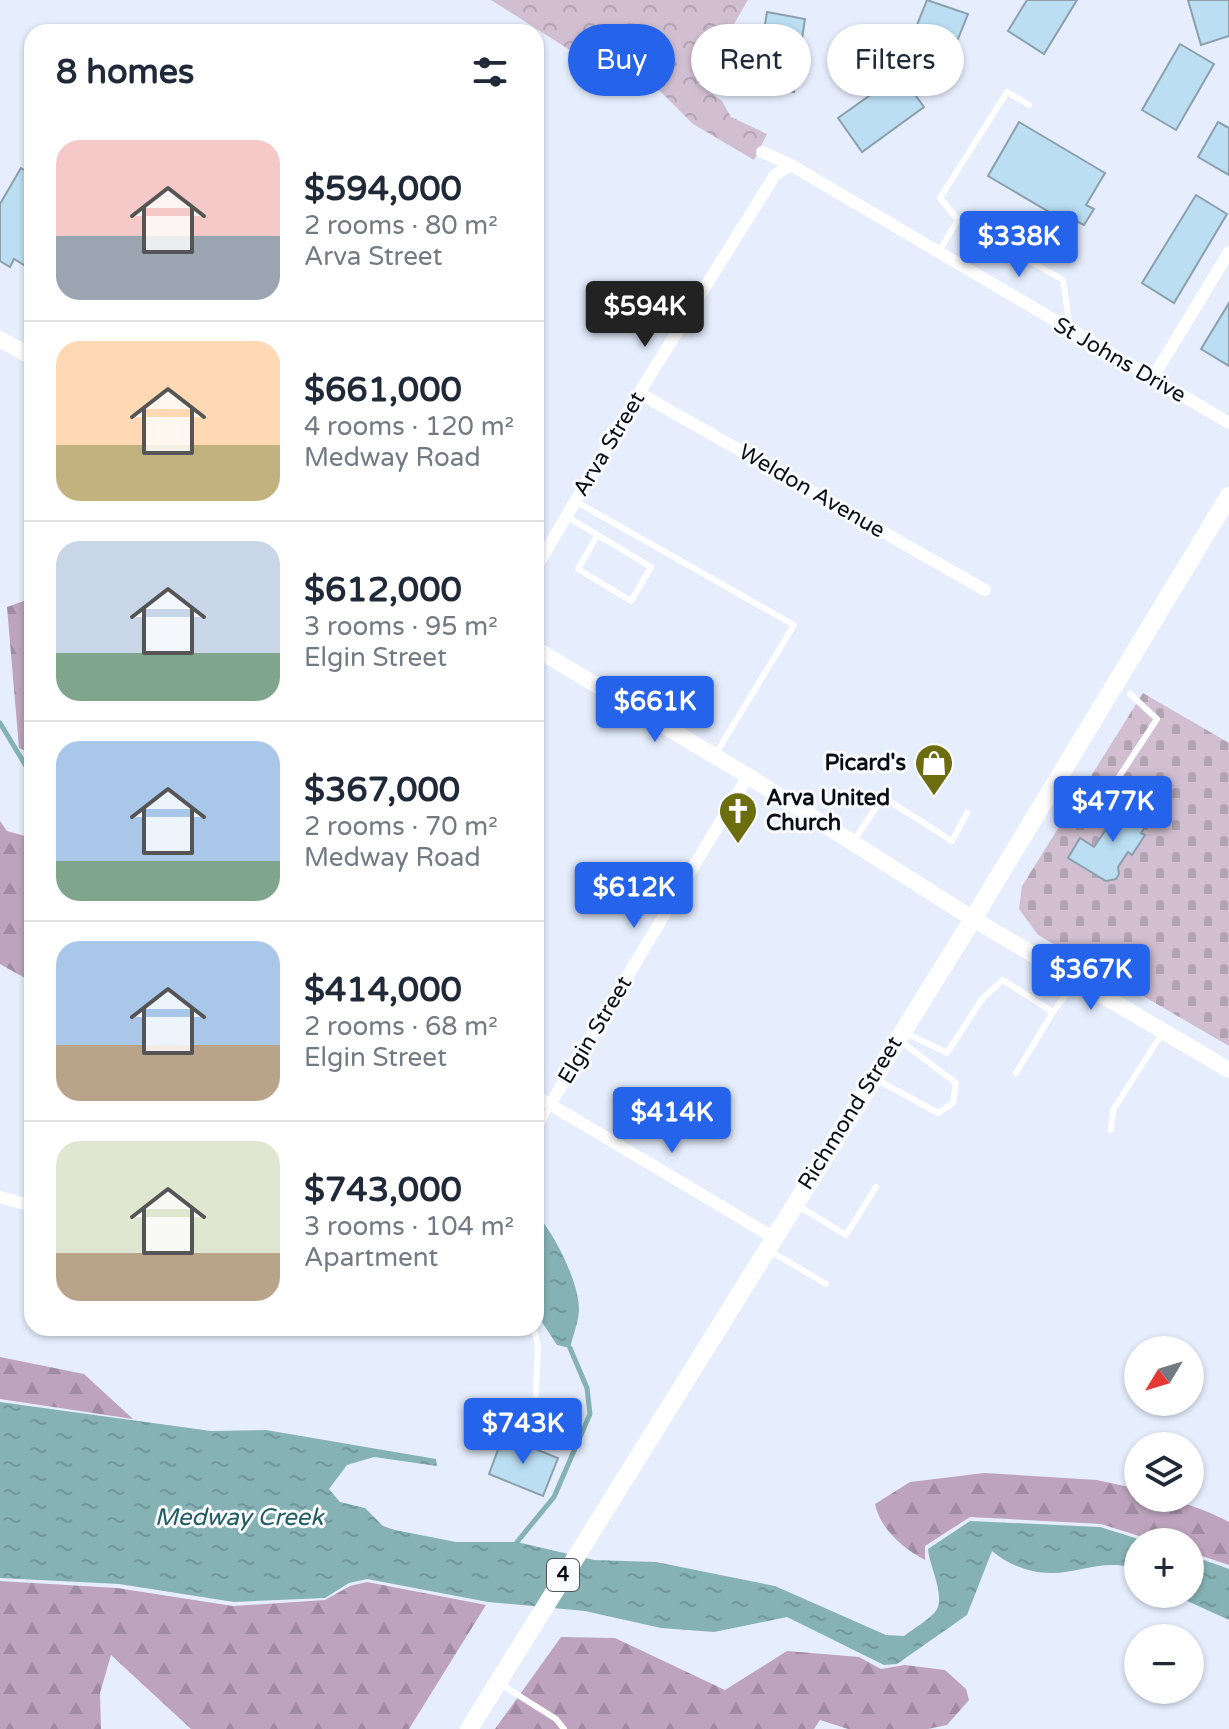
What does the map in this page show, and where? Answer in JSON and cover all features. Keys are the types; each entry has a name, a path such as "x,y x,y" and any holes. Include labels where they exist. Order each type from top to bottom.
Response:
{"main road":[{"path":"0,339 24,352"},
{"name":"Richmond Street","path":"469,1729 973,919 1229,496"},
{"path":"544,654 748,776 973,919 1229,1070"}],"street":[{"name":"St Johns Drive","path":"762,152 791,165 1229,423"},
{"name":"Arva Street","path":"544,554 639,393 775,175 791,165"},
{"path":"1152,379 1229,252"},
{"name":"Weldon Avenue","path":"639,393 985,590"},
{"name":"Elgin Street","path":"748,776 551,1103 770,1243"},
{"path":"544,1100 551,1103"},
{"path":"0,1197 24,1204"}],"lane":[{"path":"1029,105 1007,92 940,198 958,220 1063,280 1071,331"},
{"path":"938,252 958,220"},
{"path":"575,501 794,625 715,756"},
{"path":"566,516 651,567 631,601 578,569 597,536"},
{"path":"1050,789 1096,804 1111,789 1157,719 1130,694"},
{"path":"853,842 883,797 952,841 967,813"},
{"path":"900,1034 947,1053 982,999 1003,980 1053,1012"},
{"path":"1016,1073 1053,1012 1077,980"},
{"path":"1111,1130 1113,1110 1163,1032"},
{"path":"873,1077 938,1113 953,1103 956,1083 900,1034"},
{"path":"544,1119 551,1103"},
{"path":"794,1203 846,1235 876,1187"},
{"path":"770,1243 826,1284"},
{"path":"534,1429 538,1348 536,1336"},
{"path":"498,1682 556,1719 564,1729"}],"green space":[{"path":"491,0 748,0 734,24 691,24 691,96 715,96 722,101 731,117 767,134 754,160 693,124 665,96 675,96 675,24 568,24 568,49 544,34 544,24 529,24"},
{"path":"24,601 24,750 19,748 7,607"},
{"path":"1143,693 1229,743 1229,1046 1038,935 1019,909 1022,886"},
{"path":"0,821 7,831 24,836 24,978 0,964"},
{"path":"0,1357 84,1374 133,1419 0,1399"},
{"path":"984,1473 1097,1480 1124,1486 1124,1512 1204,1511 1229,1522 1229,1565 1204,1557 1204,1528 1124,1528 1124,1531 1101,1524 970,1517 925,1546 925,1560 894,1537 882,1522 875,1504 910,1482"},
{"path":"0,1581 117,1588 233,1606 325,1600 350,1586 367,1582 486,1605 409,1729 191,1729 111,1655 100,1693 101,1729 0,1729"},
{"path":"561,1637 615,1638 725,1690 787,1651 859,1657 881,1669 905,1665 945,1670 966,1689 969,1700 947,1725 928,1729 848,1729 820,1720 814,1729 495,1729"}],"water":[{"path":"544,1224 571,1273 578,1300 577,1325 570,1348 557,1345 544,1325"},
{"name":"Medway Creek","path":"0,1402 211,1431 266,1430 436,1459 437,1466 374,1457 347,1465 329,1489 340,1502 365,1508 383,1526 395,1530 456,1542 517,1542 594,1560 656,1562 775,1586 886,1635 904,1636 935,1612 938,1590 928,1549 970,1521 1100,1527 1124,1534 1124,1566 1107,1565 1042,1573 1019,1567 992,1551 967,1615 897,1664 884,1665 787,1617 714,1632 661,1628 585,1611 488,1602 367,1579 349,1583 325,1598 234,1602 119,1584 0,1578"},
{"path":"1204,1560 1229,1569 1229,1620 1203,1608"}],"building":[{"path":"927,0 968,14 964,24 917,24"},
{"path":"1027,0 1077,0 1044,54 1008,31"},
{"path":"1188,0 1229,0 1229,36 1201,45"},
{"path":"767,12 805,19 804,24 765,24"},
{"path":"1180,44 1214,64 1176,130 1142,110"},
{"path":"869,96 916,96 924,107 862,152 838,118"},
{"path":"1019,122 1105,173 1086,205 1094,209 1084,225 1076,221 1073,226 988,176"},
{"path":"1218,122 1229,128 1229,175 1198,157"},
{"path":"21,168 24,170 24,265 14,259 10,267 0,261 0,204"},
{"path":"1196,195 1227,214 1174,303 1142,283"},
{"path":"1229,303 1229,366 1201,349"},
{"path":"1125,802 1152,817 1132,855 1128,852 1118,867 1116,879 1106,881 1068,858 1080,838 1094,847"},
{"path":"503,1436 558,1458 543,1496 489,1474"}],"waterway":[{"path":"0,723 24,763"},
{"path":"517,1542 554,1497 590,1414 587,1388 570,1348"}],"place":[{"name":"Picard's","path":"934,797"},
{"name":"Arva United Church","path":"738,845"}]}
